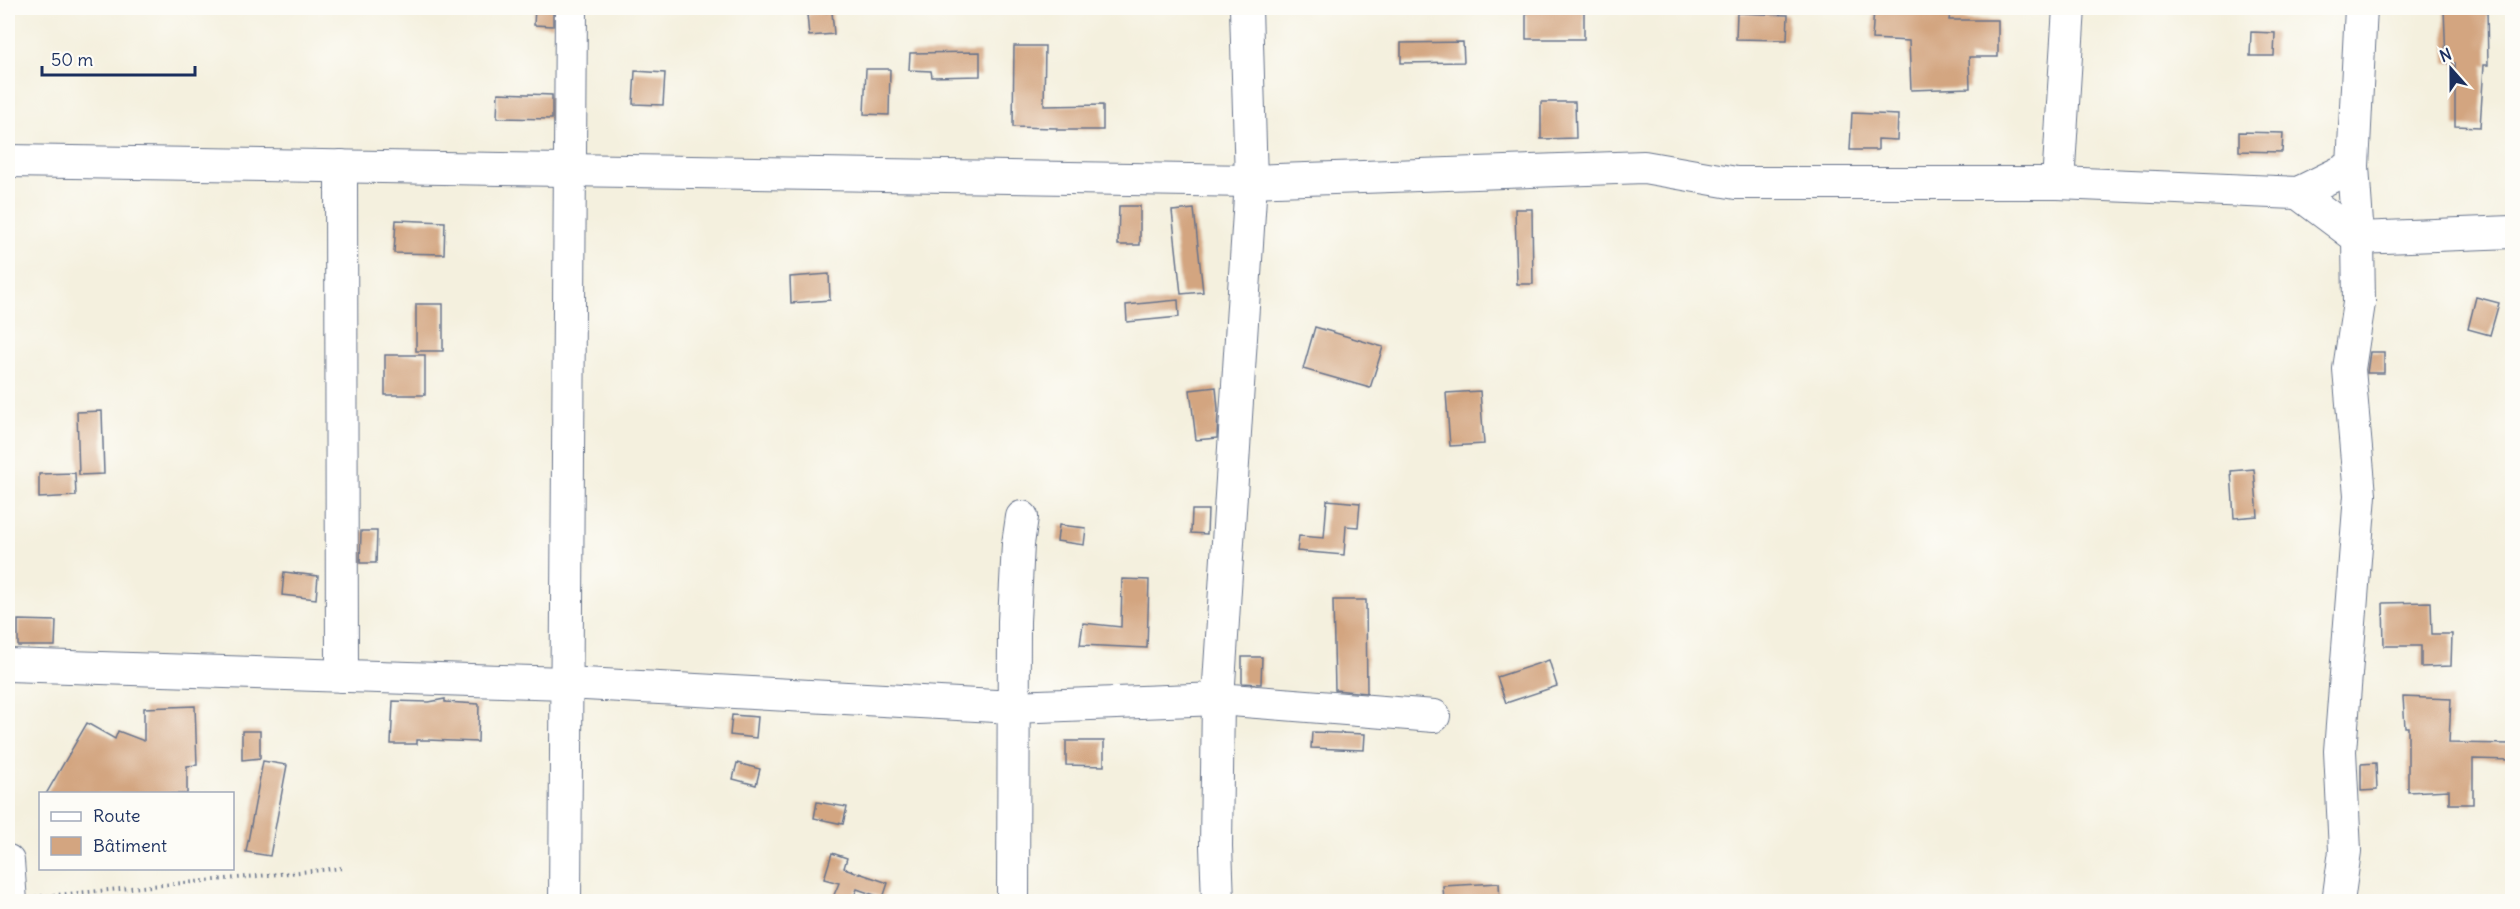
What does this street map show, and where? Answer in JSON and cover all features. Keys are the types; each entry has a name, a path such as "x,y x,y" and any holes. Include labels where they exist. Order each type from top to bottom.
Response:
{"street":[{"path":"565,902 571,8"},
{"path":"1218,902 1215,846 1218,699 1251,181 1246,8"},
{"path":"2058,183 2069,8"},
{"path":"2338,902 2345,851 2340,751 2360,495 2349,369 2359,303 2358,238 2352,166 2361,8"},
{"path":"8,161 1251,181 1644,167 1736,183 2058,183 2298,193 2352,166"},
{"path":"341,166 342,676"},
{"path":"2298,193 2358,238 2512,232"},
{"path":"1013,902 1014,621 1018,544 1022,517"},
{"path":"8,665 566,683 1014,707 1218,699 1434,716"},
{"path":"8,861 11,901"}],"path":[{"path":"11,901 343,868"}],"building":[{"path":"535,8 553,8 553,26 534,25"},
{"path":"1584,8 1584,39 1526,39 1526,9"},
{"path":"1874,8 1910,8 1910,12 1950,13 1949,20 1998,20 1998,57 1969,57 1970,88 1911,90 1909,41 1872,39"},
{"path":"2444,8 2487,8 2488,65 2484,65 2480,127 2455,126 2455,63 2446,63"},
{"path":"832,12 834,34 809,36 807,14"},
{"path":"1737,13 1788,15 1787,40 1736,39"},
{"path":"2251,32 2275,33 2274,56 2250,56"},
{"path":"1463,42 1464,62 1401,63 1401,43"},
{"path":"1014,46 1045,46 1044,106 1103,105 1103,130 1013,127"},
{"path":"980,52 980,76 932,77 931,71 909,70 910,53"},
{"path":"866,69 890,69 889,115 864,114"},
{"path":"635,71 665,73 663,105 633,104"},
{"path":"498,93 552,95 552,119 497,118"},
{"path":"1541,102 1575,102 1576,138 1541,139"},
{"path":"1852,113 1898,115 1897,140 1878,139 1878,150 1850,150"},
{"path":"2239,132 2283,133 2282,152 2239,151"},
{"path":"1119,206 1140,206 1140,245 1118,245"},
{"path":"1194,209 1203,292 1181,294 1172,211"},
{"path":"1515,209 1532,209 1533,284 1517,284"},
{"path":"396,220 445,222 444,254 394,253"},
{"path":"829,274 830,300 791,303 790,277"},
{"path":"2476,297 2499,303 2490,335 2468,329"},
{"path":"1178,300 1179,317 1127,322 1126,305"},
{"path":"416,304 443,304 443,351 416,351"},
{"path":"1315,327 1383,347 1370,388 1303,369"},
{"path":"2370,352 2384,352 2384,373 2367,373"},
{"path":"385,355 425,355 425,395 385,395"},
{"path":"1216,387 1217,438 1196,440 1190,390"},
{"path":"1480,391 1484,444 1450,446 1446,393"},
{"path":"102,411 104,474 79,475 77,412"},
{"path":"2254,469 2258,516 2234,518 2231,471"},
{"path":"75,473 76,496 39,498 39,474"},
{"path":"1327,500 1360,503 1358,527 1346,526 1344,555 1297,551 1299,536 1324,538"},
{"path":"1192,510 1208,510 1207,534 1191,533"},
{"path":"1059,525 1086,528 1084,545 1057,541"},
{"path":"361,531 377,531 376,563 360,563"},
{"path":"284,572 318,576 316,599 282,595"},
{"path":"1122,579 1149,580 1147,648 1080,645 1083,623 1121,627"},
{"path":"1333,600 1366,600 1367,693 1335,690"},
{"path":"2431,602 2432,634 2452,634 2451,666 2421,667 2421,646 2384,646 2383,603"},
{"path":"18,620 56,621 55,646 18,646"},
{"path":"1242,657 1262,657 1261,684 1242,683"},
{"path":"1549,660 1557,686 1506,703 1497,677"},
{"path":"2403,697 2451,699 2449,743 2512,744 2512,760 2473,759 2473,804 2449,804 2449,790 2408,792 2408,727 2405,727"},
{"path":"445,699 445,702 479,704 478,742 417,740 417,744 391,744 393,701 429,702"},
{"path":"195,706 197,765 187,766 187,792 47,792 87,723 115,739 118,731 144,741 144,708"},
{"path":"732,715 758,717 756,738 730,735"},
{"path":"242,731 260,731 260,758 242,760"},
{"path":"1312,732 1365,734 1364,750 1311,748"},
{"path":"1066,741 1104,741 1104,766 1066,765"},
{"path":"263,761 287,765 270,856 246,852"},
{"path":"737,763 760,769 756,785 733,779"},
{"path":"2376,763 2377,790 2361,791 2361,764"},
{"path":"817,802 847,807 843,824 814,818"},
{"path":"832,853 847,858 844,868 888,883 883,898 857,889 852,902 831,902 839,883 824,879"},
{"path":"1499,883 1500,902 1444,902 1443,886"}]}
